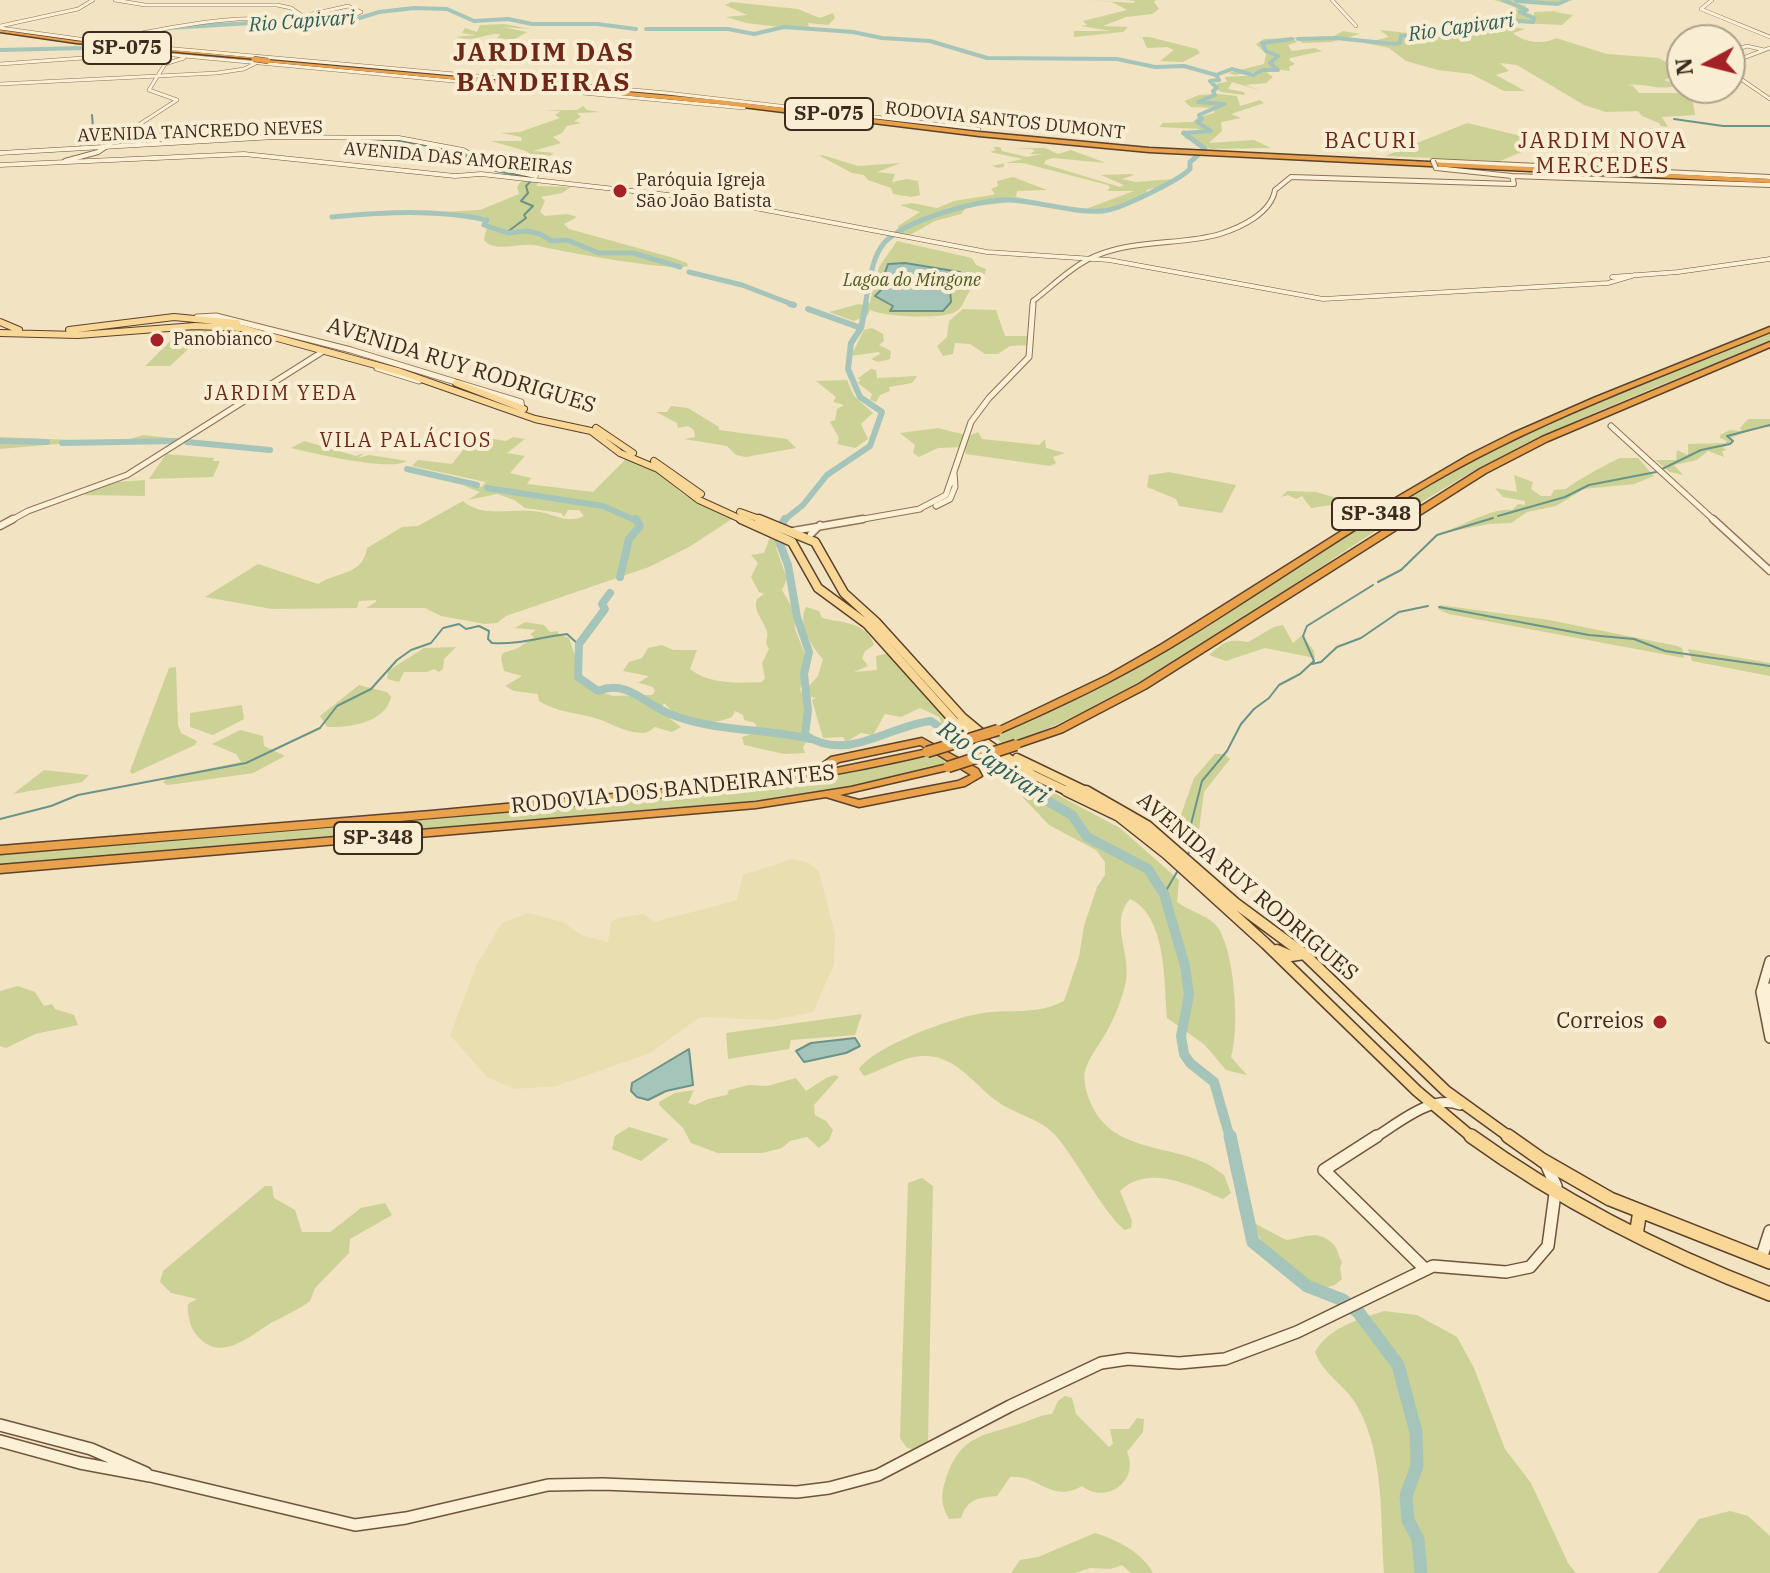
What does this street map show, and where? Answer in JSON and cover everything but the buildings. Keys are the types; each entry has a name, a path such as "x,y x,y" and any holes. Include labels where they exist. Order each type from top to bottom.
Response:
{"highway":[{"name":"RODOVIA SANTOS DUMONT","path":"0,29 74,43 255,61 270,58 721,104 776,106 979,134 1204,153 1770,181"},
{"name":"RODOVIA SANTOS DUMONT","path":"0,29 106,45 255,61"},
{"path":"74,43 152,53"},
{"path":"106,45 206,52"},
{"name":"RODOVIA SANTOS DUMONT","path":"270,58 626,91 1000,134 1189,152"},
{"path":"277,64 384,69 449,76"},
{"path":"626,91 649,91"},
{"path":"667,93 676,97"},
{"path":"652,98 676,97"},
{"path":"744,108 776,106"},
{"path":"980,129 1000,134"},
{"name":"RODOVIA SANTOS DUMONT","path":"1433,165 1770,181"},
{"path":"1433,165 1609,174"},
{"path":"1507,169 1577,171"},
{"name":"RODOVIA DOS BANDEIRANTES","path":"0,850 429,815 809,777 927,752 998,730 1077,696 1433,478 1493,446 1770,329"},
{"name":"RODOVIA DOS BANDEIRANTES","path":"0,869 689,812 823,796 948,767 1072,724 1143,686 1483,471 1545,439 1770,344"},
{"path":"809,777 830,761 918,741 931,744 977,776 961,784 859,804 837,796 823,796"}],"main road":[{"path":"103,148 268,137 399,138 463,150 494,167 560,183"},
{"name":"AVENIDA TANCREDO NEVES","path":"0,155 283,140 398,142 453,151 490,175"},
{"name":"AVENIDA DAS AMOREIRAS","path":"0,165 256,154 455,176 490,175 560,183 732,205 988,253 1077,258"},
{"path":"1077,258 1095,257 1335,299 1478,293 1531,287"},
{"path":"1077,258 1083,262"},
{"path":"1305,296 1587,284 1635,275 1770,259"},
{"path":"1587,284 1605,279 1621,281 1635,275"},
{"name":"AVENIDA RUY RODRIGUES","path":"2,324 19,330 55,331 197,317 223,319 303,341 540,420 591,431 620,453 658,469 699,500 771,529 793,529 813,538 849,599 876,622 972,726 1017,758 1128,812 1198,875 1432,1104 1555,1192 1705,1268 1770,1294"},
{"path":"92,335 91,329 100,326"},
{"name":"AVENIDA RUY RODRIGUES","path":"59,335 213,326 303,341"},
{"path":"0,333 59,335"},
{"path":"43,338 59,335"},
{"path":"281,341 303,341"},
{"path":"484,390 493,402"},
{"name":"AVENIDA RUY RODRIGUES","path":"493,402 599,429 625,449 665,466 706,497 795,544 821,591 867,624 954,721 1033,775 1119,816 1178,856"},
{"path":"793,529 795,544"},
{"path":"813,579 823,582 835,579"},
{"name":"AVENIDA RUY RODRIGUES","path":"1198,875 1304,954 1446,1091 1546,1163 1640,1211 1766,1261"},
{"path":"1270,947 1291,956 1304,954"},
{"path":"1770,961 1761,992 1770,1038"},
{"path":"1770,988 1770,1009"},
{"path":"1425,1269 1324,1170 1329,1164 1432,1104 1451,1100 1476,1113"},
{"path":"0,1441 80,1463 150,1476 355,1525 406,1518 548,1485 603,1484 797,1492 829,1488 878,1475 1010,1406 1101,1363 1128,1359 1189,1363 1225,1359 1344,1311 1425,1269 1447,1265 1506,1272 1530,1267 1548,1246 1555,1183 1546,1163"},
{"path":"1636,1235 1640,1211"},
{"path":"1766,1261 1770,1231"},
{"path":"0,1425 99,1451 150,1476"}],"street":[{"path":"0,29 78,9 92,0"},
{"path":"115,0 145,5 277,5 291,8 301,15"},
{"path":"96,41 178,25 289,19 328,21 352,17 361,12 348,6 345,3 347,0"},
{"path":"1332,0 1356,26"},
{"path":"1712,0 1701,9 1770,37"},
{"path":"289,19 348,6"},
{"path":"0,29 270,58"},
{"path":"1746,46 1764,50"},
{"path":"1746,58 1770,48"},
{"path":"0,64 152,53 744,108"},
{"path":"61,162 103,148 177,100 149,92 165,64 190,56"},
{"path":"1746,57 1751,56"},
{"path":"158,75 242,69 255,61"},
{"path":"0,83 224,72 244,69 255,61"},
{"path":"384,69 649,91 980,129"},
{"path":"1746,83 1770,99"},
{"path":"1507,169 1770,181"},
{"path":"1507,169 1770,181"},
{"path":"793,529 940,505 950,499 955,487 953,471 973,419 1029,357 1033,301 1083,262 1143,243 1220,234 1267,210 1273,202 1275,190 1291,177 1514,184 1507,169"},
{"path":"225,327 281,341 303,341 484,390 521,402 522,408"},
{"path":"303,341 322,352 493,402"},
{"path":"0,526 28,511 127,475 322,352"},
{"path":"1611,426 1770,571"},
{"path":"1660,469 1770,577"},
{"path":"813,538 814,528 830,522"}],"shaded area":[{"path":"792,859 809,863 819,872 835,934 834,964 813,1012 773,1020 700,1017 650,1053 556,1086 514,1089 487,1077 450,1035 477,964 502,923 529,913 562,922 583,936 608,942 611,922 618,918 643,914 655,922 737,900 743,875"}],"green space":[{"path":"1088,0 1133,3 1136,1 1125,0 1156,0 1154,2 1159,9 1152,14 1126,17 1103,26 1128,27 1123,32 1074,37 1074,31 1111,31 1081,26 1087,25 1083,21 1127,10 1112,2"},
{"path":"1494,0 1574,0 1557,4 1511,1 1526,6 1523,12 1534,16 1534,12 1560,11 1554,12 1573,15 1562,25 1521,23 1509,26 1525,29 1513,33 1530,41 1556,38 1607,54 1659,58 1666,62 1666,88 1627,85 1633,86 1639,93 1666,93 1666,104 1693,104 1695,115 1662,117 1668,127 1661,126 1638,111 1606,112 1584,105 1517,65 1500,63 1509,71 1496,75 1525,91 1504,91 1471,74 1438,70 1406,61 1389,48 1365,43 1389,37 1380,30 1408,33 1415,27 1460,26 1450,22 1487,23 1514,16 1517,7"},
{"path":"731,2 798,9 820,18 833,13 835,18 828,25 808,23 809,29 803,30 747,23 726,17 747,15 725,5"},
{"path":"504,24 531,29 503,27 527,32 513,40 497,38 500,34 469,39 456,37 476,35 462,33 465,28 477,32 480,25"},
{"path":"1343,31 1360,34 1331,42 1303,43 1300,41 1313,40 1294,39 1297,42 1288,45 1292,51 1315,48 1322,51 1290,58 1295,64 1289,67 1290,71 1272,69 1267,73 1273,77 1266,83 1245,85 1262,91 1232,82 1228,89 1244,92 1245,95 1221,92 1215,87 1218,83 1227,82 1225,77 1259,75 1259,71 1235,75 1228,73 1264,64 1266,54 1256,44 1264,39 1334,36"},
{"path":"1142,37 1197,49 1200,53 1183,62 1160,61 1174,50 1167,47 1147,48"},
{"path":"1199,95 1237,96 1240,106 1260,100 1264,103 1231,114 1241,118 1221,122 1222,131 1209,143 1254,140 1271,148 1211,149 1184,138 1200,129 1159,127 1163,123 1193,122 1198,117 1214,113 1215,108 1191,107 1184,101"},
{"path":"583,106 587,110 600,112 577,113 581,117 574,121 581,123 567,126 562,133 553,137 561,143 533,151 554,153 542,160 526,161 534,157 526,151 491,141 522,141 521,137 501,133 520,132 560,118 555,115 561,111 544,110 577,110"},
{"path":"1467,123 1546,142 1500,161 1385,156"},
{"path":"993,147 1027,157 1042,154 1030,154 1035,151 1032,149 1010,148 1045,148 1058,154 1071,150 1106,163 1053,158 1044,164 1120,187 1124,185 1101,175 1130,174 1134,175 1122,179 1136,182 1174,179 1166,185 1147,190 1145,196 1118,210 1086,212 1083,210 1134,191 1107,191 1110,188 1108,185 1023,163 1005,163 1023,159 990,152 996,150"},
{"path":"822,155 858,166 901,163 877,172 895,174 892,182 907,179 918,181 920,195 893,194 891,188 868,180 864,175 852,173"},
{"path":"1013,177 1047,190 1017,191 1016,197 1031,200 967,207 961,214 935,221 908,236 899,234 898,226 920,212 900,205 912,203 937,208 954,201 992,195 995,194 991,189 998,186 997,181"},
{"path":"522,180 539,182 536,186 571,187 562,193 541,197 545,201 540,212 545,216 567,214 577,217 564,224 569,229 674,258 688,266 640,264 532,245 495,246 484,240 488,221 480,218 404,214 480,210 519,194 517,187"},
{"name":"Lagoa do Mingone","path":"897,241 972,258 976,265 986,269 985,273 970,290 961,307 953,313 911,316 870,310 868,315 854,321 829,312 859,304 869,306 879,267"},
{"path":"963,309 996,310 1005,336 1027,336 1034,345 1010,346 998,354 985,354 970,344 955,343 953,354 943,356 937,346 947,337 949,321"},
{"path":"184,328 211,328 170,366 145,366"},
{"path":"872,328 883,334 884,341 879,345 891,351 890,359 878,362 871,359 879,352 851,356 864,330"},
{"path":"1770,332 1770,340 1577,420 1465,476 1127,689 1006,746 994,737 1114,679 1396,503 1492,450 1610,396"},
{"path":"871,369 876,370 877,378 917,376 912,383 889,387 890,391 880,395 876,402 870,400 872,394 858,383 861,379 857,379"},
{"path":"847,380 854,396 873,413 861,424 868,439 855,448 837,444 839,438 830,422 835,420 837,409 844,405 833,402 836,397 816,381"},
{"path":"671,406 688,408 719,427 719,430 787,439 796,448 746,457 736,455 727,446 684,439 695,437 694,430 688,426 678,428 677,423 656,412 667,412"},
{"path":"1748,419 1770,419 1770,427 1758,427 1731,438 1730,444 1722,448 1727,450 1722,451 1724,457 1708,451 1697,460 1674,465 1683,475 1670,472 1655,460 1676,460 1677,450 1688,455 1688,444 1725,443 1727,441 1720,435 1730,430 1742,431 1740,428"},
{"path":"938,428 969,436 978,432 982,439 1039,445 1045,439 1046,448 1065,453 1053,457 1056,463 1050,466 966,454 965,447 938,448 919,457 913,453 915,445 900,433"},
{"path":"143,435 180,439 173,443 58,444 0,449 0,437 120,442"},
{"path":"474,436 506,441 513,437 525,439 507,453 525,456 510,473 531,478 527,484 593,492 626,459 656,471 683,494 732,519 689,547 649,567 506,616 497,623 485,624 441,616 425,608 366,608 376,600 359,601 357,608 272,609 205,597 258,564 318,584 355,568 365,557 367,548 402,527 418,526 463,501 480,510 531,511 567,519 584,516 579,510 568,510 564,517 561,513 525,508 497,494 468,500 480,492 464,486 481,487 486,482 412,466 418,460 452,464"},
{"path":"304,441 356,456 364,453 358,458 369,455 407,461 398,464 369,463 291,448"},
{"path":"166,454 220,461 213,477 149,479"},
{"path":"1620,458 1638,458 1654,476 1634,484 1584,489 1556,506 1527,512 1511,523 1438,534 1484,515 1512,510 1518,504 1525,505 1525,501 1503,497 1495,488 1517,492 1514,475 1533,482 1531,489 1541,496 1551,496 1554,490 1566,489"},
{"path":"1169,472 1236,485 1222,513 1179,506 1176,499 1147,487 1149,475"},
{"path":"145,480 145,496 83,495 116,482"},
{"path":"1287,491 1316,492 1351,502 1311,508 1302,496 1296,499 1288,495 1281,497"},
{"path":"770,537 778,541 776,548 787,579 782,590 794,611 795,629 806,657 800,689 809,720 804,738 807,741 803,747 805,753 784,754 744,745 742,737 758,732 755,723 744,720 743,715 735,711 732,717 723,720 696,721 679,715 664,703 661,712 681,727 672,732 655,727 644,733 631,732 595,718 559,710 539,701 538,694 514,691 505,686 522,676 504,671 501,658 503,653 518,648 534,637 530,634 536,630 515,628 525,622 544,625 550,632 558,631 558,634 569,638 579,668 574,670 590,688 613,696 652,695 655,691 653,687 638,683 649,676 623,671 629,662 642,658 648,648 662,645 673,650 697,650 690,669 706,678 725,682 762,682 765,678 762,663 769,649 767,632 756,607 757,599 764,594 759,592 751,577 758,563 751,555 764,553"},
{"path":"1440,605 1549,620 1677,646 1682,648 1684,658 1449,614 1438,609"},
{"path":"806,607 819,611 822,618 860,628 871,637 874,645 865,651 862,658 868,666 854,672 877,670 876,656 889,653 960,730 944,730 939,717 920,708 901,717 885,714 873,735 861,733 846,742 843,737 823,738 812,700 816,698 811,697 808,687 818,676 823,659 804,627"},
{"path":"1283,625 1293,643 1302,635 1314,651 1315,658 1265,648 1226,661 1209,655 1227,642 1248,642"},
{"path":"456,647 444,659 443,669 439,672 434,669 404,672 399,682 387,679 388,671 424,648"},
{"path":"1688,649 1770,663 1770,676 1692,661"},
{"path":"176,667 178,725 181,733 197,741 195,745 132,774 130,771 169,668"},
{"path":"359,685 387,692 391,697 388,706 366,722 327,727 320,716"},
{"path":"242,705 244,719 213,735 190,727 190,713"},
{"path":"240,730 263,736 264,746 285,756 253,773 167,785 163,782 168,777 241,762 236,754 212,744"},
{"path":"939,751 954,761 880,782 749,804 0,866 0,853 422,819 752,787 846,773"},
{"path":"1215,754 1224,754 1230,759 1204,792 1196,852 1191,854 1184,840 1169,830 1181,815 1194,778"},
{"path":"44,770 89,775 82,782 13,794"},
{"path":"1022,776 1120,828 1179,880 1177,902 1211,921 1222,935 1234,989 1235,1028 1231,1057 1247,1075 1226,1070 1205,1045 1167,1018 1164,969 1157,935 1142,908 1130,899 1121,918 1126,981 1114,1018 1088,1062 1085,1075 1092,1106 1113,1131 1126,1139 1212,1166 1224,1175 1231,1193 1223,1199 1171,1180 1157,1178 1131,1183 1120,1191 1132,1221 1131,1228 1124,1230 1105,1208 1056,1136 1043,1125 998,1102 955,1065 922,1056 899,1061 864,1076 859,1069 880,1051 949,1021 989,1012 1043,1009 1064,1001 1079,957 1084,926 1097,887 1105,875 1105,862 1096,850 1049,825 1010,784 1013,777"},
{"path":"18,986 35,992 44,1006 52,1004 55,1009 74,1015 78,1025 35,1034 6,1048 0,1046 0,991"},
{"path":"862,1014 855,1035 791,1040 789,1049 728,1059 726,1033"},
{"path":"835,1075 839,1077 814,1105 815,1115 826,1121 833,1130 829,1140 819,1148 807,1137 762,1153 718,1153 691,1143 683,1128 659,1105 675,1093 694,1090 688,1103 695,1105 727,1095 729,1090 749,1085 767,1086 796,1078 806,1091"},
{"path":"629,1127 669,1139 641,1161 612,1149 615,1136"},
{"path":"922,1178 933,1186 928,1441 913,1450 906,1447 900,1438 908,1183"},
{"path":"265,1186 272,1186 274,1198 295,1210 302,1232 330,1232 361,1208 385,1203 392,1215 350,1239 349,1253 315,1288 310,1301 243,1341 224,1348 214,1347 195,1333 190,1323 188,1304 197,1299 171,1293 160,1282 163,1271"},
{"path":"1254,1223 1286,1240 1310,1236 1327,1239 1336,1247 1342,1262 1342,1279 1325,1287 1302,1276 1266,1247"},
{"path":"1384,1311 1417,1315 1457,1337 1474,1368 1505,1449 1531,1483 1568,1563 1576,1573 1384,1573 1377,1465 1372,1443 1356,1404 1315,1352 1336,1330"},
{"path":"1065,1396 1072,1398 1076,1414 1109,1447 1113,1444 1110,1429 1129,1429 1137,1418 1144,1419 1143,1432 1127,1452 1130,1463 1125,1481 1101,1493 1082,1486 1061,1492 1020,1477 1010,1477 997,1496 974,1500 961,1518 949,1519 942,1499 943,1489 959,1453 975,1439 1052,1414 1058,1401"},
{"path":"1730,1511 1748,1516 1770,1536 1770,1573 1658,1573 1699,1519"},
{"path":"1095,1533 1128,1548 1143,1559 1153,1573 1131,1573 1122,1565 1111,1569 1090,1568 1075,1573 1011,1573 1020,1560 1038,1557"}],"water":[{"path":"905,263 960,272 967,277 950,289 951,302 943,311 890,311 893,306 875,296 884,287 881,284 888,264"},
{"path":"855,1038 860,1046 846,1053 804,1062 796,1051 811,1043"},
{"path":"689,1049 693,1085 666,1091 648,1100 637,1097 631,1091 632,1083"}],"waterway":[{"name":"Rio Capivari","path":"1298,39 1336,38 1394,44 1400,43 1401,36 1423,35 1420,31 1474,29 1470,26 1480,23 1506,26 1504,20 1533,22 1534,18 1520,12 1527,10 1503,0"},
{"name":"Rio Capivari","path":"1516,1 1558,4 1567,0"},
{"name":"Rio Capivari","path":"111,43 169,28 251,23 340,24 379,12 414,8 447,9 474,21 508,19 532,24 597,24 636,29"},
{"path":"646,29 728,29 754,34 784,27 853,32 882,38 930,41 987,58 1117,59 1155,67 1184,66 1216,75"},
{"name":"Rio Capivari","path":"1216,75 1232,69 1253,75 1263,70 1278,70 1270,63 1278,56 1266,51 1262,43 1292,39"},
{"path":"0,50 84,48"},
{"name":"Rio Capivari","path":"1186,135 1183,133 1211,131 1197,122 1202,119 1199,115 1224,104 1198,102 1215,95 1213,91 1217,88 1210,81 1219,80 1216,75"},
{"path":"80,146 93,128 92,115"},
{"path":"1674,119 1723,126 1770,126"},
{"name":"Rio Capivari","path":"865,306 871,272 880,248 909,226 945,212 998,200 1080,210 1111,209 1161,187 1190,169 1190,162 1205,149 1184,133"},
{"path":"365,140 395,140 455,151 496,171 532,178"},
{"path":"506,233 526,218 524,215 533,206 521,201 528,193 526,186 530,182"},
{"path":"332,217 410,212 449,214 487,220 484,225 508,233 527,231 552,241 567,240 599,253 633,253 680,267"},
{"path":"689,272 742,285 794,305 790,304"},
{"name":"Rio Capivari","path":"861,328 866,304"},
{"path":"808,309 861,328"},
{"name":"Rio Capivari","path":"785,520 803,505 827,475 870,446 882,412 860,397 848,369 851,343 861,328"},
{"path":"1498,516 1565,497 1589,485 1656,472 1701,450 1730,444 1733,441 1727,436 1770,425"},
{"path":"0,441 47,442"},
{"path":"62,443 177,441"},
{"path":"187,442 270,450"},
{"path":"407,469 477,485"},
{"path":"487,488 603,506 637,521"},
{"path":"1378,582 1401,570 1437,535 1493,518"},
{"path":"620,577 629,539 640,526 636,519"},
{"name":"Rio Capivari","path":"785,520 776,534 788,565 797,617 809,652 804,674 808,710 805,735 821,743 852,744 931,721 1031,792"},
{"path":"1187,856 1192,847 1189,832 1202,781 1227,751 1241,724 1254,709 1269,698 1279,685 1300,674 1314,661 1303,636 1307,626 1373,585"},
{"path":"610,593 602,604 605,609 579,644 578,677 598,691 609,688 627,690 661,710 687,720 810,739"},
{"path":"1312,664 1321,662 1337,647 1361,638 1399,612 1428,606"},
{"path":"1439,607 1589,635 1634,639 1665,651 1770,666"},
{"path":"0,819 51,806 78,795 246,763 320,728 337,706 371,689 397,660 411,650 431,643 443,628 459,624 466,629 479,626 489,631 488,639 492,643 567,634 578,644"},
{"name":"Rio Capivari","path":"1031,792 1072,815 1087,837 1148,869 1164,894 1185,966 1189,995 1181,1036 1184,1054 1190,1063 1214,1082 1230,1138"},
{"path":"1164,894 1177,872"},
{"name":"Rio Capivari","path":"1230,1136 1253,1242 1307,1286 1343,1300 1359,1313 1398,1365 1416,1432 1417,1466 1406,1496 1408,1520 1418,1539 1421,1573"}],"place":[{"name":"Paróquia Igreja São João Batista","path":"620,191"},
{"name":"Panobianco","path":"157,340"},
{"name":"Correios","path":"1660,1022"}],"district":[{"name":"JARDIM DAS BANDEIRAS","path":"544,68"},
{"name":"BACURI","path":"1371,142"},
{"name":"JARDIM NOVA MERCEDES","path":"1603,154"},
{"name":"JARDIM YEDA","path":"281,394"},
{"name":"VILA PALÁCIOS","path":"406,441"}]}
